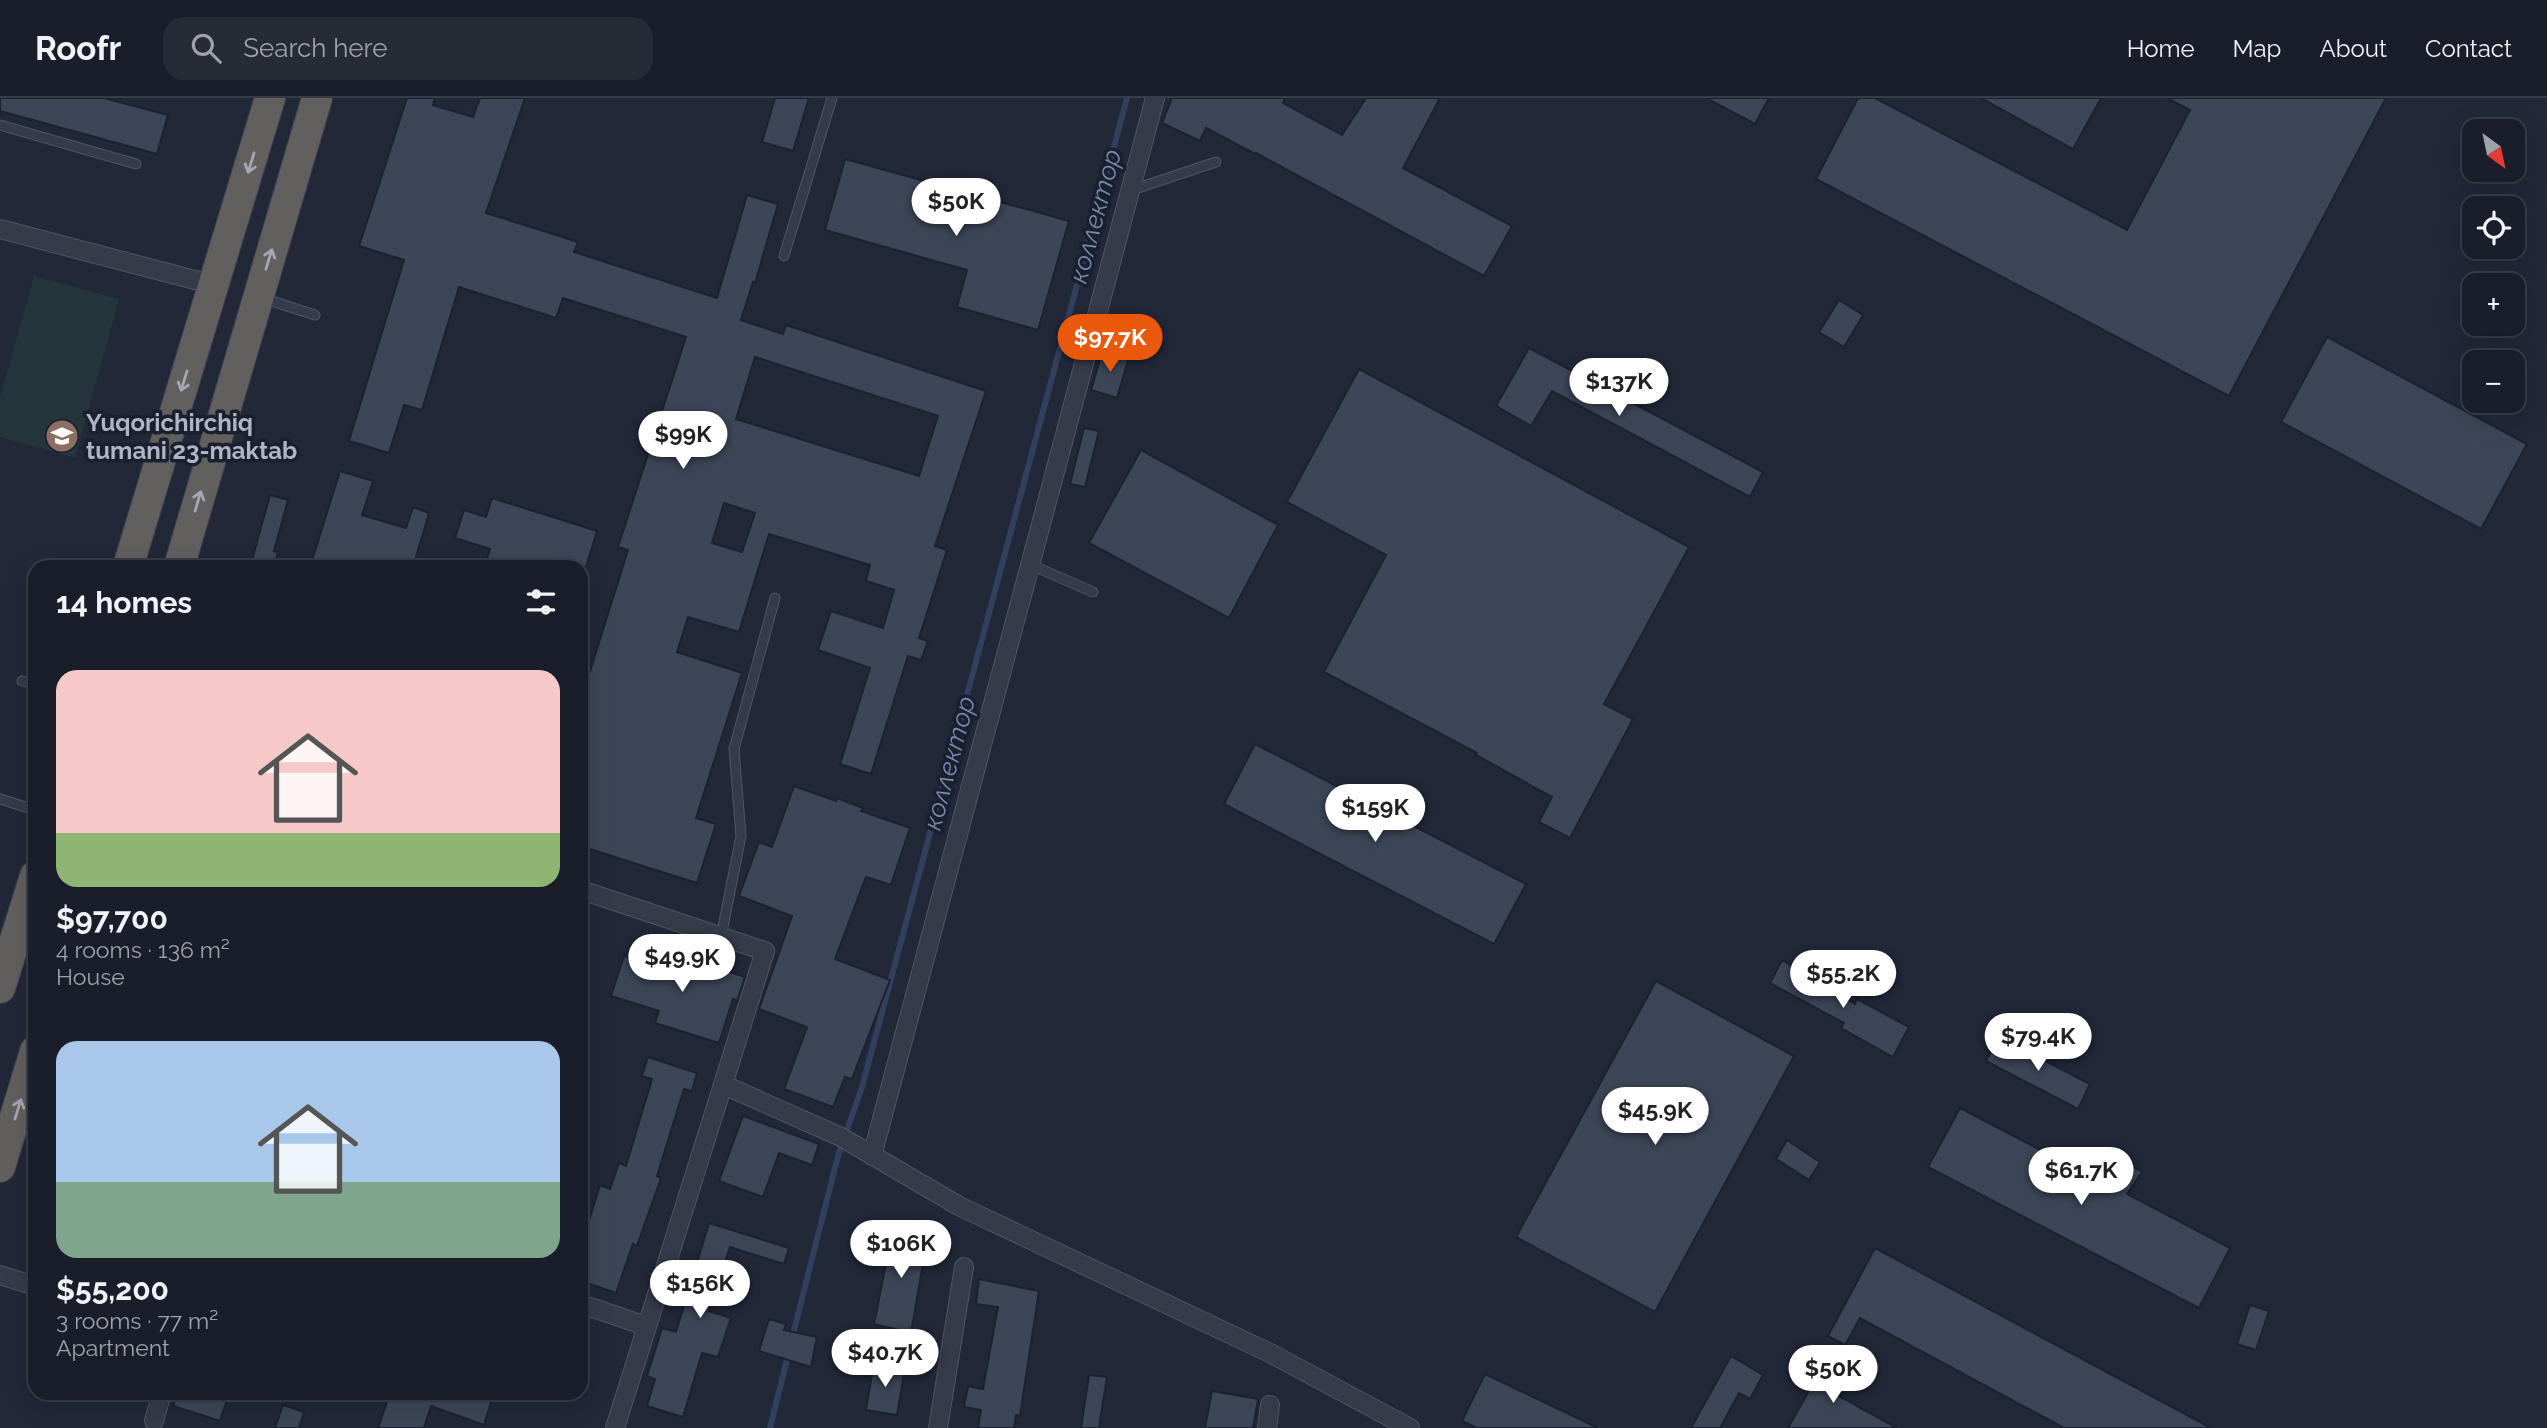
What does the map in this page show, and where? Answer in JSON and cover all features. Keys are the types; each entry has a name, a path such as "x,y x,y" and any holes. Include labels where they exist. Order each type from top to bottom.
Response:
{"highway":[{"path":"130,560 270,98"},
{"path":"181,560 317,98"},
{"path":"214,285 257,297"},
{"path":"0,988 6,945 28,893"},
{"path":"0,1167 28,1074"}],"street":[{"path":"868,1153 1031,565 1155,98"},
{"path":"0,229 214,285"},
{"path":"588,892 765,951 615,1428"},
{"path":"724,1085 841,1137 959,1206 1270,1353 1410,1428"},
{"path":"938,1428 964,1267"},
{"path":"0,1275 28,1284"},
{"path":"588,1306 646,1326"},
{"path":"154,1420 160,1400"},
{"path":"1267,1428 1270,1405"}],"lane":[{"path":"784,256 832,98"},
{"path":"0,125 136,164"},
{"path":"1132,190 1216,162"},
{"path":"257,297 315,315"},
{"path":"1031,565 1093,592"},
{"path":"721,937 741,836 734,749 775,598"},
{"path":"22,681 28,682"},
{"path":"0,799 28,808"}],"shaded area":[{"path":"34,276 119,299 75,458 0,437 0,398"}],"building":[{"path":"0,98 104,98 168,115 157,154 0,111"},
{"path":"407,98 435,98 433,105 473,117 480,98 525,98 486,213 578,242 574,252 717,298 747,195 778,204 741,320 783,334 786,325 986,391 935,546 947,550 919,638 928,641 921,660 908,656 871,774 840,764 870,668 818,650 831,611 883,628 894,590 866,581 870,565 769,534 739,632 688,617 677,652 742,673 696,818 716,824 697,883 588,849 588,678 628,550 618,547 686,337 563,298 556,318 459,287 422,410 404,405 389,453 349,441 404,260 359,246","holes":["755,357 938,416 919,476 736,419","724,503 755,513 742,552 712,543"]},
{"path":"775,98 809,98 793,151 762,142"},
{"path":"1172,98 1285,98 1283,103 1342,135 1366,98 1440,98 1403,168 1512,226 1484,276 1206,128 1200,141 1162,123"},
{"path":"1706,98 1769,98 1755,124"},
{"path":"1858,98 1875,98 2127,230 2190,110 2167,98 2386,98 2229,396 1816,179"},
{"path":"1981,98 2101,98 2073,149"},
{"path":"845,159 1069,221 1038,330 957,307 967,270 825,230"},
{"path":"1839,300 1863,315 1844,347 1819,332"},
{"path":"2327,337 2462,409 2462,413 2469,413 2527,444 2481,529 2281,422"},
{"path":"1529,348 1763,472 1750,497 1552,391 1531,426 1496,406"},
{"path":"1103,349 1129,357 1117,398 1091,390"},
{"path":"1359,369 1689,547 1604,704 1633,719 1570,838 1539,822 1552,797 1476,755 1477,753 1324,672 1386,555 1287,502"},
{"path":"1084,428 1099,431 1085,487 1070,484"},
{"path":"1141,450 1278,525 1229,618 1089,543"},
{"path":"340,471 373,481 362,515 406,528 413,507 429,513 415,560 312,560"},
{"path":"270,495 288,500 274,551 278,552 276,560 252,560"},
{"path":"492,498 597,531 588,560 486,560 490,549 455,538 464,510 486,517"},
{"path":"1255,744 1526,884 1494,944 1224,804"},
{"path":"794,786 836,801 837,798 863,808 861,811 910,828 891,885 866,877 835,959 890,980 852,1079 845,1077 833,1107 784,1089 807,1027 759,1009 792,916 739,896 759,842 772,847"},
{"path":"677,954 745,977 737,1001 733,999 719,1043 655,1023 659,1011 611,996 624,956 672,971"},
{"path":"1782,960 1855,1004 1857,999 1909,1027 1893,1057 1841,1028 1844,1023 1770,983"},
{"path":"1656,981 1794,1056 1655,1312 1516,1237"},
{"path":"1999,1037 2090,1084 2078,1109 1986,1061"},
{"path":"648,1057 697,1073 692,1091 684,1089 657,1176 661,1178 637,1246 633,1244 616,1293 588,1283 588,1224 600,1185 610,1189 619,1163 626,1166 652,1079 642,1076"},
{"path":"1960,1108 2100,1181 2117,1156 2142,1172 2127,1194 2230,1248 2199,1308 1928,1167"},
{"path":"743,1116 819,1144 812,1165 779,1153 763,1197 719,1181"},
{"path":"1787,1140 1820,1162 1809,1180 1776,1159"},
{"path":"709,1223 789,1248 784,1264 730,1247 709,1311 731,1318 718,1357 702,1353 683,1417 647,1406 655,1379 647,1376 662,1328 676,1332"},
{"path":"893,1228 928,1234 911,1333 874,1324"},
{"path":"1875,1248 2211,1428 2064,1428 1860,1318 1845,1345 1828,1336"},
{"path":"979,1279 1039,1291 1020,1416 1016,1415 1014,1428 978,1428 981,1410 964,1407 968,1386 983,1389 998,1307 976,1304"},
{"path":"2250,1305 2269,1311 2256,1350 2237,1344"},
{"path":"769,1319 786,1324 784,1330 817,1337 811,1367 759,1351"},
{"path":"1731,1356 1763,1375 1750,1399 1739,1393 1720,1428 1691,1428"},
{"path":"1831,1360 1853,1372 1839,1396 1897,1428 1788,1428 1814,1382 1818,1384"},
{"path":"874,1362 905,1368 897,1415 866,1410"},
{"path":"1485,1374 1598,1428 1477,1428 1462,1421"},
{"path":"1089,1375 1107,1377 1099,1428 1081,1428"},
{"path":"1212,1391 1258,1399 1253,1428 1205,1428"},
{"path":"175,1400 227,1400 220,1421 173,1406"},
{"path":"388,1400 492,1400 484,1425 431,1406 424,1428 378,1428"},
{"path":"283,1405 304,1412 299,1428 275,1428"}],"waterway":[{"name":"коллектор","path":"792,1338 838,1156 862,1087 1127,98"},
{"name":"коллектор","path":"770,1428 789,1352"}],"place":[{"name":"Yuqorichirchiq tumani 23-maktab","path":"62,436"}]}
